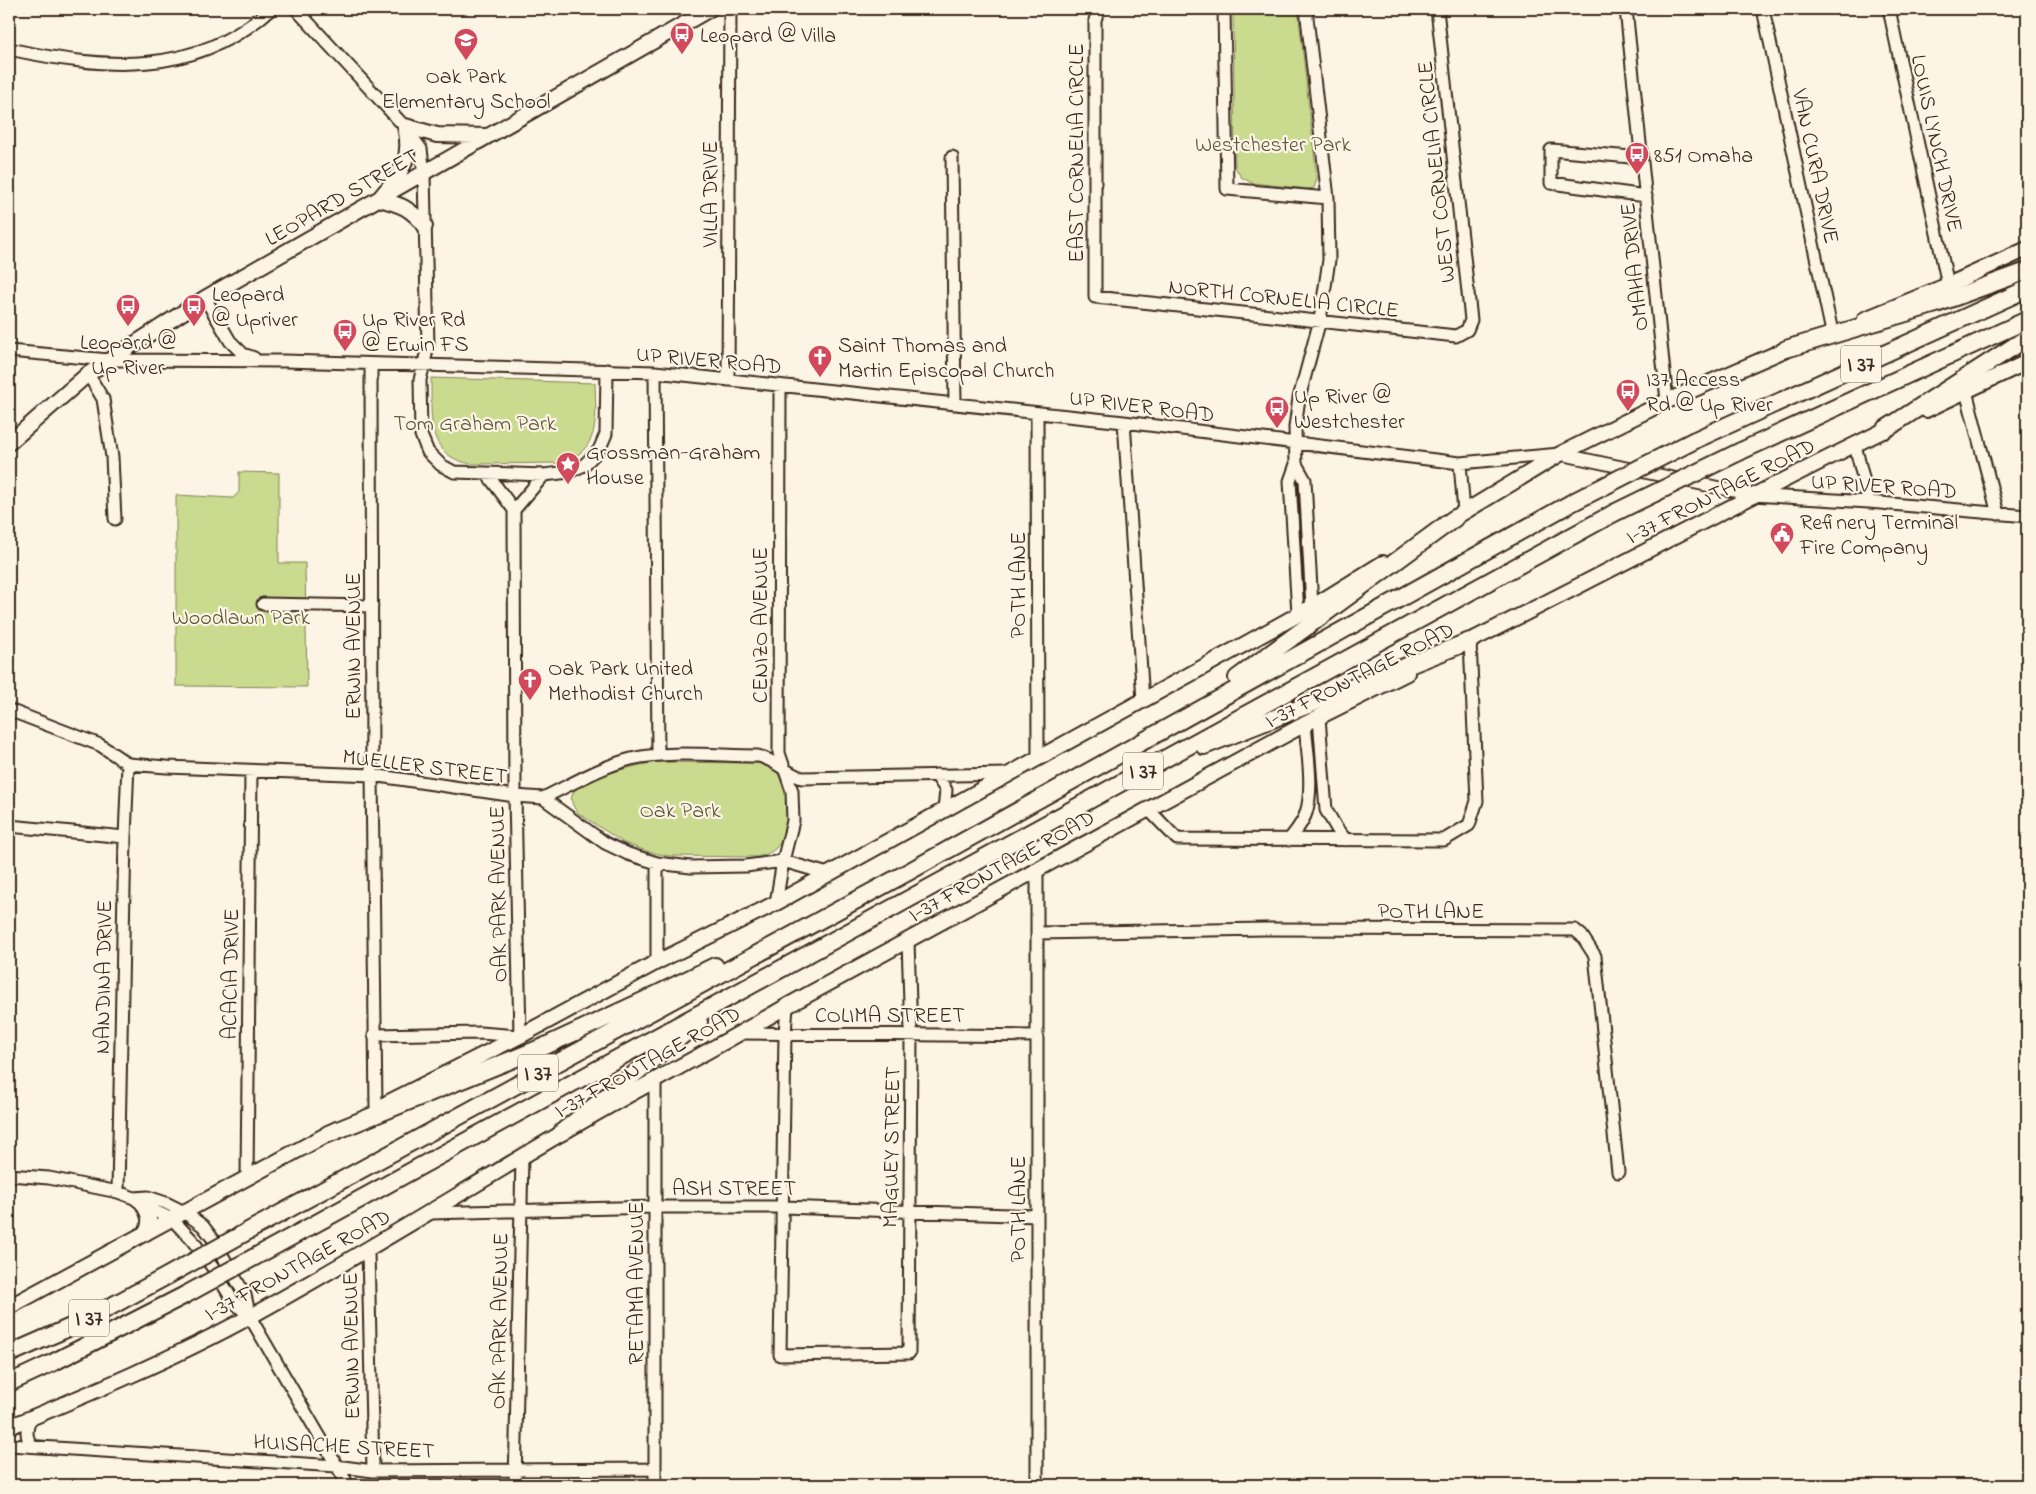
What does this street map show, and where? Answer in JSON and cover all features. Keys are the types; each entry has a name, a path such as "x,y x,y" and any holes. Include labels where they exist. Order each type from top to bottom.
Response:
{"highway":[{"path":"1786,349 1936,304 2027,271"},
{"name":"I 37","path":"9,1354 82,1322 826,917 1573,502 1695,440 2027,289"},
{"name":"I 37","path":"9,1383 185,1295 1614,513 2027,320"},
{"path":"1884,430 2027,338"},
{"path":"1184,717 1459,515"},
{"path":"1168,757 1214,743 1470,641"},
{"path":"328,1134 543,1047 647,999 788,929 826,917"},
{"path":"562,1132 734,993"}],"main road":[{"name":"LEOPARD STREET","path":"9,443 88,374 206,298 710,9"},
{"path":"425,226 414,212 405,207 379,200 402,170 407,160 408,140 405,126 437,135 488,136"},
{"path":"9,1307 376,1108 520,1036 657,962 776,903 1312,607 1560,454 1667,401 1786,349 1948,286 2027,249"},
{"name":"I-37 FRONTAGE ROAD","path":"9,1427 122,1380 250,1317 368,1250 562,1132 742,1033 787,1006 1305,724 1605,574 1753,495 2027,362"},
{"path":"139,1202 150,1220 150,1226 146,1233"}],"street":[{"path":"9,49 58,58 96,62 158,62 202,51 226,41 247,28 271,9"},
{"path":"296,9 405,126 421,149 424,174 428,346 420,380 421,435 428,452 441,464 454,472 487,474 569,472 584,465 599,450 606,434 607,370"},
{"name":"VILLA DRIVE","path":"728,380 730,9"},
{"name":"EAST CORNELIA CIRCLE","path":"1095,297 1095,20 1099,9"},
{"path":"1224,9 1227,189 1328,198"},
{"path":"1298,614 1290,481 1296,464 1295,427 1299,398 1320,320 1329,260 1328,198 1306,9"},
{"name":"WEST CORNELIA CIRCLE","path":"1437,9 1471,320 1467,330"},
{"name":"OMAHA DRIVE","path":"1626,9 1667,401"},
{"name":"VAN CURA DRIVE","path":"1763,9 1832,332"},
{"name":"LOUIS LYNCH DRIVE","path":"1890,9 1948,286"},
{"path":"1642,158 1551,150 1551,183 1646,196"},
{"path":"952,156 955,404"},
{"name":"NORTH CORNELIA CIRCLE","path":"1095,297 1456,336 1467,330"},
{"path":"206,298 230,341 236,348 242,354 263,361"},
{"name":"UP RIVER ROAD","path":"9,350 109,360 263,361 656,372 1124,422 1460,463 1560,454 1753,495 1869,502 2027,516"},
{"name":"ERWIN AVENUE","path":"371,364 372,775 376,1108"},
{"path":"656,372 658,755"},
{"path":"88,374 103,399 112,458 115,519"},
{"name":"CENIZO AVENUE","path":"776,903 783,861 793,821 792,791 779,754 780,386"},
{"path":"1966,391 1998,514"},
{"name":"POTH LANE","path":"1037,413 1038,758"},
{"path":"1124,422 1143,700"},
{"path":"1855,445 1869,502"},
{"path":"1459,515 1460,463"},
{"path":"1296,464 1305,480 1312,607"},
{"path":"487,474 514,510 544,474"},
{"name":"OAK PARK AVENUE","path":"514,510 515,796 520,1036"},
{"path":"263,604 372,606"},
{"path":"1148,809 1177,839 1444,840 1469,825 1477,801 1470,641"},
{"path":"9,710 100,745 128,764"},
{"path":"1319,717 1326,810 1346,840"},
{"path":"1289,840 1305,815 1309,790 1305,724"},
{"path":"828,874 783,861 746,866 691,867 657,863 628,854 605,843 543,798 608,766 632,759 658,755 758,756 770,759 794,775 802,778 1007,774"},
{"name":"MUELLER STREET","path":"128,764 372,775 515,796 543,798"},
{"name":"NANDINA DRIVE","path":"118,1192 128,764"},
{"name":"ACACIA DRIVE","path":"247,1177 251,771"},
{"path":"936,775 946,790 944,810"},
{"path":"1309,790 1324,789"},
{"path":"9,826 125,837"},
{"path":"657,863 657,962"},
{"name":"POTH LANE","path":"1037,869 1037,1485"},
{"name":"POTH LANE","path":"1037,933 1266,929 1575,930 1582,936 1595,956 1618,1172"},
{"name":"MAGUEY STREET","path":"783,1207 780,1355 909,1353 911,1034 908,941"},
{"path":"783,1207 787,1006"},
{"name":"COLIMA STREET","path":"742,1033 1037,1036"},
{"path":"374,1035 480,1034 520,1036"},
{"path":"480,1034 486,1046 486,1053"},
{"name":"RETAMA AVENUE","path":"655,1081 655,1485"},
{"name":"OAK PARK AVENUE","path":"515,1485 522,1158"},
{"path":"9,1175 48,1178 118,1192 172,1220 192,1240 213,1268 233,1301 250,1317 348,1485"},
{"path":"139,1202 148,1197 166,1202 203,1226 245,1295 250,1317"},
{"name":"ASH STREET","path":"430,1213 655,1207 783,1207 1037,1216"},
{"name":"ERWIN AVENUE","path":"368,1250 373,1471"},
{"path":"31,1418 26,1429 27,1439 32,1446"},
{"name":"HUISACHE STREET","path":"9,1444 336,1466 373,1471 655,1469"}],"green space":[{"name":"Westchester Park","path":"1233,9 1298,9 1317,179 1314,188 1252,183 1241,177 1235,167"},
{"name":"Tom Graham Park","path":"431,378 595,383 596,409 593,432 583,450 573,458 560,463 472,464 456,460 445,453 438,443 434,432 431,406"},
{"name":"Woodlawn Park","path":"239,472 279,473 279,563 305,563 307,687 176,686 176,495 233,498 239,492"},
{"name":"Oak Park","path":"655,762 758,763 771,768 778,774 782,782 787,801 787,823 781,842 771,852 757,857 669,856 649,852 624,843 578,813 574,807 572,795 576,789 585,783 609,773"}],"place":[{"name":"Leopard @ Villa","path":"682,55"},
{"name":"Oak Park Elementary School","path":"466,61"},
{"name":"851 Omaha","path":"1637,175"},
{"name":"Leopard @ Up River","path":"128,327"},
{"name":"Leopard @ Upriver","path":"194,327"},
{"name":"Up River Rd @ Erwin FS","path":"345,352"},
{"name":"Saint Thomas and Martin Episcopal Church","path":"820,378"},
{"name":"I37 Access Rd @ Up River","path":"1628,412"},
{"name":"Up River @ Westchester","path":"1277,429"},
{"name":"Grossman-Graham House","path":"568,485"},
{"name":"Refinery Terminal Fire Company","path":"1782,555"},
{"name":"Oak Park United Methodist Church","path":"530,701"}]}
